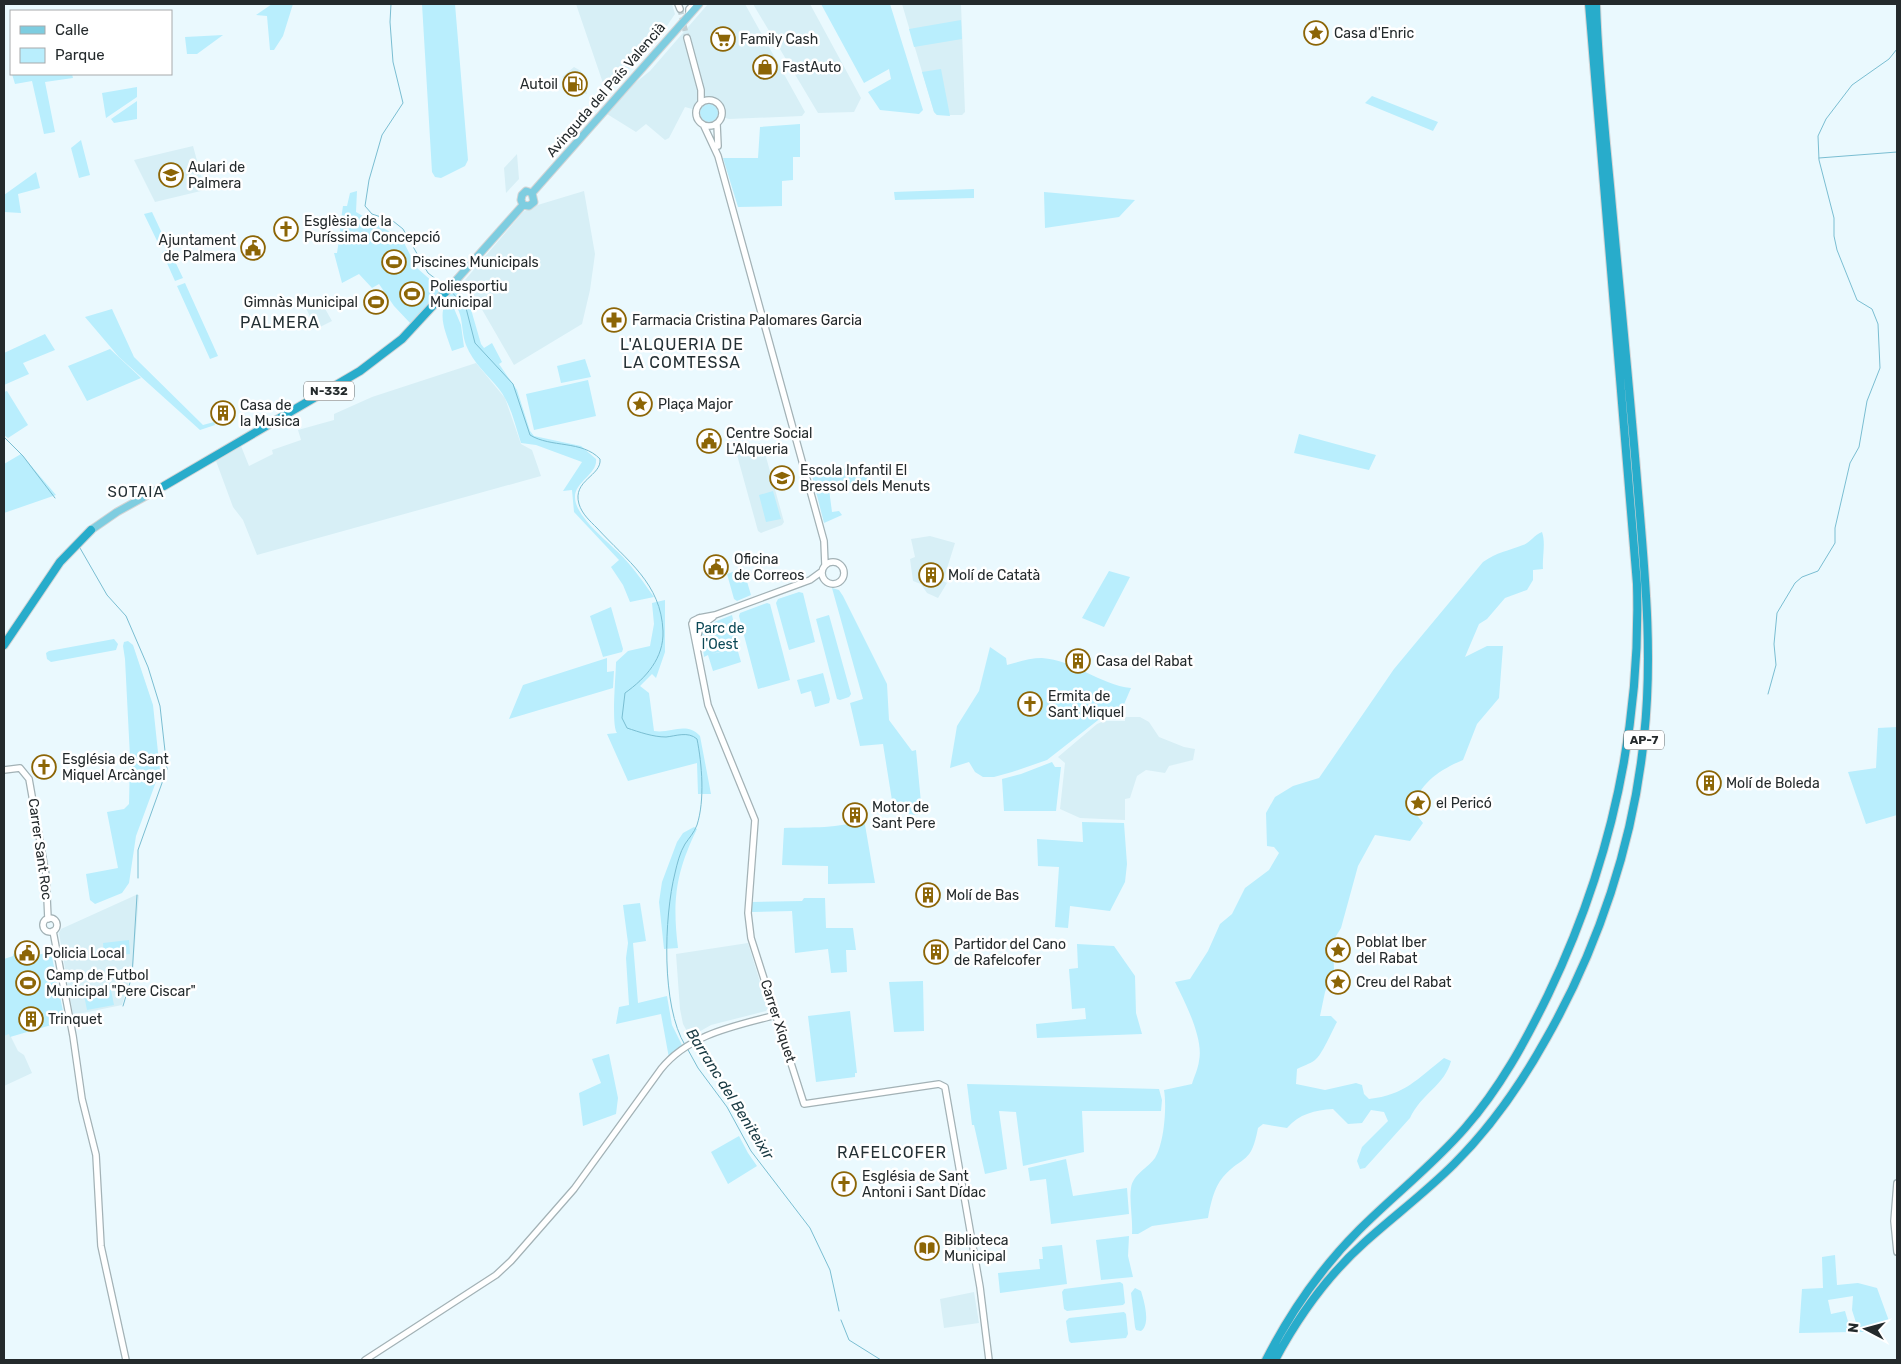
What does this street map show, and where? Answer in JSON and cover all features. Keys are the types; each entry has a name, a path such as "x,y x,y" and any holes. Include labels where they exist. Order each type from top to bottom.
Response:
{"highway":[{"name":"AP-7","path":"1266,1360 1304,1296 1328,1264 1358,1231 1440,1156 1492,1093 1510,1066 1562,966 1583,913 1602,856 1619,791 1635,694 1638,633 1637,584 1589,4"},
{"name":"AP-7","path":"1275,1360 1302,1316 1331,1277 1363,1243 1454,1164 1482,1133 1524,1076 1548,1036 1580,969 1604,910 1633,807 1641,766 1647,699 1647,598 1633,426 1602,108 1596,4"},
{"name":"N-332","path":"164,486 360,371 402,339 452,286"},
{"path":"4,645 60,562 91,530"}],"main road":[{"name":"Avinguda del País Valencià","path":"452,286 524,204 520,200 522,194 528,191 532,193 699,4"},
{"path":"91,530 117,512 164,486"}],"street":[{"path":"689,15 689,9 694,4"},
{"path":"687,38 701,90 701,103 696,113 698,121 704,126 718,156 824,541 833,561 841,565 843,577 834,584 824,580 810,580"},
{"path":"701,90 709,100 718,104 722,110 722,117 717,124 718,156"},
{"path":"701,103 709,100"},
{"path":"704,126 717,124"},
{"path":"700,663 692,624 694,618 715,615 810,580 821,572 825,565 824,541"},
{"path":"825,565 833,561"},
{"path":"821,572 824,580"},
{"path":"692,624 695,628 701,626 715,615"},
{"path":"699,618 701,626 698,635 700,663"},
{"name":"Carrer Xiquet","path":"700,663 708,705 755,820 748,913 751,938 804,1104 939,1084 944,1086 975,1259 989,1360"},
{"name":"Carrer Sant Roc","path":"4,770 20,768 26,778 30,779 46,875 48,919"},
{"path":"53,931 46,931 44,928 43,923 48,919 52,919 56,923 53,931 79,1080 96,1155 101,1246 126,1360"},
{"path":"365,1360 496,1275 512,1262 574,1188 660,1069 682,1050 717,1030 776,1014"},
{"path":"1897,1183 1894,1221 1897,1252"}],"shaded area":[{"path":"576,4 672,4 675,14 658,39 610,89 604,86"},
{"path":"708,4 745,4 805,112 802,116 729,119 685,107 669,138 665,140 646,124 636,132 607,114 635,83 650,71"},
{"path":"753,4 810,4 861,98 854,112 818,113"},
{"path":"902,4 961,4 965,112 962,115 937,115 934,112"},
{"name":"Autoil","path":"574,67 581,71 587,94 566,90 565,79 562,77"},
{"name":"Aulari de Palmera","path":"193,146 205,190 155,202 134,160"},
{"path":"517,154 519,179 506,193 504,168"},
{"path":"584,191 595,254 590,290 582,324 514,365 465,280 523,212 531,207"},
{"path":"319,298 332,321 316,329 304,304"},
{"path":"476,363 505,398 521,444 532,450 541,476 257,555 243,520 233,507 216,461 241,446 249,466 273,454 272,450 301,440 298,430 334,420 334,414 372,397"},
{"path":"759,443 763,446 784,522 782,525 761,533 758,531 737,455 741,448"},
{"path":"930,536 955,543 943,581 947,583 938,598 927,593 921,584 913,581 910,559 915,557 911,539"},
{"path":"1125,717 1140,717 1149,722 1159,737 1184,747 1195,749 1193,760 1169,766 1165,773 1146,770 1137,776 1130,798 1125,799 1125,820 1080,818 1060,809 1065,763 1058,757 1097,724 1104,721 1125,721"},
{"path":"139,895 133,968 122,1005 73,1015 59,933 61,929"},
{"path":"748,943 768,1008 766,1011 711,1025 690,1037 683,1024 680,1009 676,954"},
{"path":"9,1033 18,1051 24,1055 32,1073 4,1086 4,1036"},
{"path":"974,1292 979,1323 944,1328 940,1299"}],"green space":[{"path":"272,4 293,4 283,36 274,50 270,50 267,16 256,15"},
{"path":"422,4 455,4 468,160 465,166 441,178 435,177 432,172"},
{"path":"821,4 890,4 923,110 919,114 880,110 868,92 891,79 889,69 864,83"},
{"path":"961,20 962,39 914,47 909,29"},
{"path":"223,35 197,54 187,54 185,37"},
{"path":"941,69 950,116 937,115 934,112 922,72"},
{"path":"12,75 72,75 73,78 45,82 55,132 44,134 32,81 15,84"},
{"path":"137,87 137,97 106,118 102,93"},
{"path":"1372,96 1438,122 1433,131 1365,103"},
{"path":"137,101 137,119 114,123 111,119"},
{"path":"709,104 715,107 718,113 715,119 709,122 703,119 700,113 703,107"},
{"path":"800,124 800,157 793,157 793,180 782,181 782,206 738,207 723,158 758,158 760,127"},
{"path":"81,140 90,175 79,178 71,148"},
{"path":"36,172 40,188 18,194 21,213 4,212 4,195"},
{"path":"974,189 974,198 895,200 894,192"},
{"path":"357,191 356,212 402,239 417,268 442,290 411,324 394,306 379,284 372,288 359,274 342,283 334,253 337,253 343,206 347,206 350,193"},
{"path":"1044,192 1135,200 1119,217 1045,228"},
{"path":"152,212 167,244 160,247 144,214"},
{"path":"169,249 183,278 175,281 162,252"},
{"path":"185,283 218,356 210,359 177,286"},
{"path":"455,288 470,306 481,344 484,348 492,343 502,362 499,364 517,390 530,431 534,436 581,446 596,459 593,469 578,487 575,498 577,506 587,522 627,562 654,597 630,602 623,585 611,567 619,560 574,512 572,490 563,491 582,462 536,445 521,443 507,401 469,351 464,339 458,309 450,299 461,325 464,347 452,351 444,326 443,311 449,296"},
{"path":"112,309 134,357 203,425 214,422 215,425 200,430 119,357 85,317"},
{"path":"45,334 55,350 23,363 29,374 4,385 4,353"},
{"path":"110,349 141,378 87,401 68,366"},
{"path":"585,359 591,377 561,383 557,366"},
{"path":"588,380 596,416 534,430 526,394"},
{"path":"7,391 28,425 8,438 4,435 4,392"},
{"path":"1299,434 1376,455 1369,470 1294,453"},
{"path":"21,454 56,495 4,513 4,464"},
{"path":"868,466 870,483 829,489 832,512 839,511 842,515 824,523 811,472"},
{"path":"773,491 781,519 766,522 759,495"},
{"path":"1542,532 1544,541 1543,569 1533,570 1533,580 1527,590 1505,598 1487,619 1479,624 1465,657 1487,646 1503,646 1499,698 1477,724 1463,760 1438,773 1420,792 1412,809 1423,823 1410,841 1375,835 1358,866 1341,928 1333,941 1334,970 1325,992 1320,1016 1331,1016 1337,1022 1318,1057 1311,1063 1297,1069 1296,1084 1325,1090 1356,1083 1362,1085 1364,1094 1369,1099 1381,1097 1410,1085 1444,1058 1451,1061 1444,1077 1420,1102 1410,1118 1365,1168 1360,1169 1357,1161 1362,1147 1388,1121 1384,1112 1371,1110 1362,1123 1348,1124 1333,1109 1320,1110 1302,1116 1287,1128 1263,1124 1258,1128 1253,1148 1249,1154 1223,1177 1217,1186 1208,1218 1152,1226 1138,1234 1132,1234 1130,1198 1132,1183 1155,1158 1161,1144 1164,1125 1164,1090 1192,1084 1198,1064 1199,1042 1188,1010 1175,982 1190,979 1208,951 1220,924 1232,914 1245,888 1269,870 1279,853 1274,847 1267,846 1266,813 1275,797 1293,786 1319,778 1394,669 1483,562 1525,544"},
{"path":"743,568 751,595 737,601 734,599 727,574"},
{"path":"1109,571 1130,577 1104,627 1082,618"},
{"path":"832,588 839,590 843,596 887,684 889,720 912,751 916,750 922,813 916,815 894,813 883,744 860,746 850,703 863,699"},
{"path":"799,592 803,593 815,642 789,650 776,603 778,599"},
{"path":"665,600 665,652 656,678 652,674 640,686 649,693 654,731 689,729 700,736 711,794 698,794 697,763 628,781 607,734 617,733 614,720 616,662 628,651 650,646 654,624 652,603"},
{"path":"767,603 770,604 790,680 758,689 739,616 740,613"},
{"path":"611,607 623,649 622,652 603,657 590,616"},
{"name":"Parc de l'Oest","path":"732,615 739,646 712,654 737,648 741,662 713,671 708,655 704,657 701,634 709,624"},
{"path":"829,615 851,694 849,697 840,700 837,699 816,619"},
{"path":"114,639 118,644 116,650 51,662 47,659 46,653 49,651"},
{"path":"128,641 133,645 153,705 160,771 136,836 129,883 122,893 95,904 90,900 86,874 118,868 107,812 124,809 129,804 130,757 123,646 124,642"},
{"path":"990,647 1006,658 1007,665 1024,660 1042,658 1054,660 1120,686 1131,688 1119,716 1102,717 1047,760 994,777 983,777 975,772 969,762 950,768 957,726 979,691"},
{"path":"607,658 607,672 614,671 613,688 509,719 523,685"},
{"path":"823,673 830,699 829,703 815,707 811,691 801,694 797,680"},
{"path":"1897,727 1897,815 1866,824 1848,772 1876,768 1878,728"},
{"path":"1052,762 1055,767 1061,767 1056,811 1004,811 1002,779"},
{"path":"864,819 875,883 828,884 828,866 782,865 784,828 835,826"},
{"path":"1082,822 1124,823 1127,864 1125,882 1110,911 1070,906 1068,928 1055,927 1059,867 1038,866 1037,839 1083,842"},
{"path":"694,827 697,829 684,859 677,887 675,915 678,948 664,949 659,902 662,882 677,842 683,833"},
{"path":"804,898 825,898 826,928 853,928 856,950 846,950 847,972 831,973 828,949 795,953 792,911 752,912 752,902 802,901"},
{"path":"640,903 646,941 633,943 638,1003 667,996 672,1025 683,1047 669,1058 661,1014 616,1024 619,1007 629,1005 626,958 628,943 623,905"},
{"path":"129,940 130,954 104,956 103,943"},
{"path":"1077,944 1114,946 1135,976 1136,1013 1142,1034 1037,1038 1036,1024 1086,1019 1085,1008 1072,1009 1069,969 1078,968"},
{"path":"20,950 23,958 51,952 65,1021 10,1037 9,1034 4,1036 4,959 13,956 13,954"},
{"path":"923,981 924,1031 894,1032 889,982"},
{"path":"111,990 114,1005 87,1010 84,995"},
{"path":"850,1011 857,1073 855,1073 855,1077 816,1082 808,1016"},
{"path":"609,1054 618,1098 616,1114 583,1126 579,1093 601,1083 592,1059"},
{"path":"967,1084 1159,1089 1162,1100 1161,1111 1082,1111 1084,1152 1023,1166 1016,1112 999,1111 1007,1169 985,1174 974,1125 972,1125"},
{"path":"739,1136 757,1166 728,1184 711,1152"},
{"path":"1066,1159 1073,1196 1127,1188 1129,1214 1051,1224 1046,1179 1030,1181 1028,1168"},
{"path":"1129,1236 1128,1256 1133,1277 1101,1280 1096,1240"},
{"path":"1062,1245 1067,1284 1000,1293 998,1273 1040,1269 1039,1259 1043,1259 1042,1247"},
{"path":"1835,1255 1837,1285 1858,1283 1877,1288 1889,1321 1864,1332 1859,1332 1852,1310 1853,1296 1828,1300 1831,1314 1845,1311 1851,1332 1799,1333 1802,1289 1823,1288 1822,1257"},
{"path":"1120,1282 1123,1284 1125,1303 1123,1305 1067,1311 1064,1309 1062,1292 1064,1289"},
{"path":"1135,1288 1141,1291 1146,1312 1146,1323 1141,1331 1136,1330 1135,1327 1131,1293"},
{"path":"1124,1312 1126,1314 1128,1334 1126,1338 1071,1343 1069,1341 1066,1321 1069,1318"}],"waterway":[{"name":"Barranc del Beniteixir","path":"391,4 390,22 393,62 403,103 382,135 369,180 365,206 372,214 393,221 403,229 428,273 445,286"},
{"path":"1768,694 1776,665 1774,644 1777,613 1795,583 1802,577 1818,571 1835,543 1835,528 1850,463 1859,447 1867,401 1880,368 1878,324 1872,309 1857,300 1837,250 1834,236 1834,218 1819,160 1818,136 1826,119 1852,85 1889,59 1897,49"},
{"path":"1819,158 1897,152"},
{"name":"Barranc del Beniteixir","path":"450,290 466,308 475,343 513,384 530,435 547,442 584,449 600,459 597,470 580,489 578,496 580,508 589,520 631,562 649,586 661,614 663,641 657,659 647,674 625,693 622,718 627,728 646,734 666,737 690,735 697,739 702,782 700,815 696,828 680,854 671,891 667,936 668,985 677,1028 685,1045"},
{"path":"4,437 23,456 55,498"},
{"path":"80,548 107,595 126,616 148,667 160,706 167,769 138,850 138,878"},
{"path":"123,1006 132,976 137,895"},
{"name":"Barranc del Beniteixir","path":"687,1048 698,1068 727,1107 751,1151 810,1228 830,1270 839,1311"},
{"name":"Barranc del Beniteixir","path":"841,1320 849,1340 881,1360"}],"tunnel":[{"path":"680,9 687,38"}],"place":[{"name":"Casa d'Enric","path":"1316,33"},
{"name":"Family Cash","path":"723,39"},
{"name":"FastAuto","path":"765,67"},
{"name":"Autoil","path":"575,84"},
{"name":"Aulari de Palmera","path":"171,175"},
{"name":"Esglèsia de la Puríssima Concepció","path":"286,229"},
{"name":"Ajuntament de Palmera","path":"253,248"},
{"name":"Piscines Municipals","path":"394,262"},
{"name":"Poliesportiu Municipal","path":"412,294"},
{"name":"Gimnàs Municipal","path":"376,302"},
{"name":"Farmacia Cristina Palomares Garcia","path":"614,320"},
{"name":"Plaça Major","path":"640,404"},
{"name":"Casa de la Musica","path":"223,413"},
{"name":"Centre Social L'Alqueria","path":"709,441"},
{"name":"Escola Infantil El Bressol dels Menuts","path":"782,478"},
{"name":"Oficina de Correos","path":"716,567"},
{"name":"Molí de Catatà","path":"931,575"},
{"name":"Casa del Rabat","path":"1078,661"},
{"name":"Ermita de Sant Miquel","path":"1030,704"},
{"name":"Església de Sant Miquel Arcàngel","path":"44,767"},
{"name":"Molí de Boleda","path":"1709,783"},
{"name":"el Pericó","path":"1418,803"},
{"name":"Motor de Sant Pere","path":"855,815"},
{"name":"Molí de Bas","path":"928,895"},
{"name":"Poblat Iber del Rabat","path":"1338,950"},
{"name":"Partidor del Cano de Rafelcofer","path":"936,952"},
{"name":"Policia Local","path":"27,953"},
{"name":"Creu del Rabat","path":"1338,982"},
{"name":"Camp de Futbol Municipal \"Pere Ciscar\"","path":"28,983"},
{"name":"Trinquet","path":"31,1019"},
{"name":"Església de Sant Antoni i Sant Dídac","path":"844,1184"},
{"name":"Biblioteca Municipal","path":"927,1248"}],"district":[{"name":"PALMERA","path":"280,322"},
{"name":"L'ALQUERIA DE LA COMTESSA","path":"682,353"},
{"name":"SOTAIA","path":"136,492"},
{"name":"RAFELCOFER","path":"892,1152"}]}
